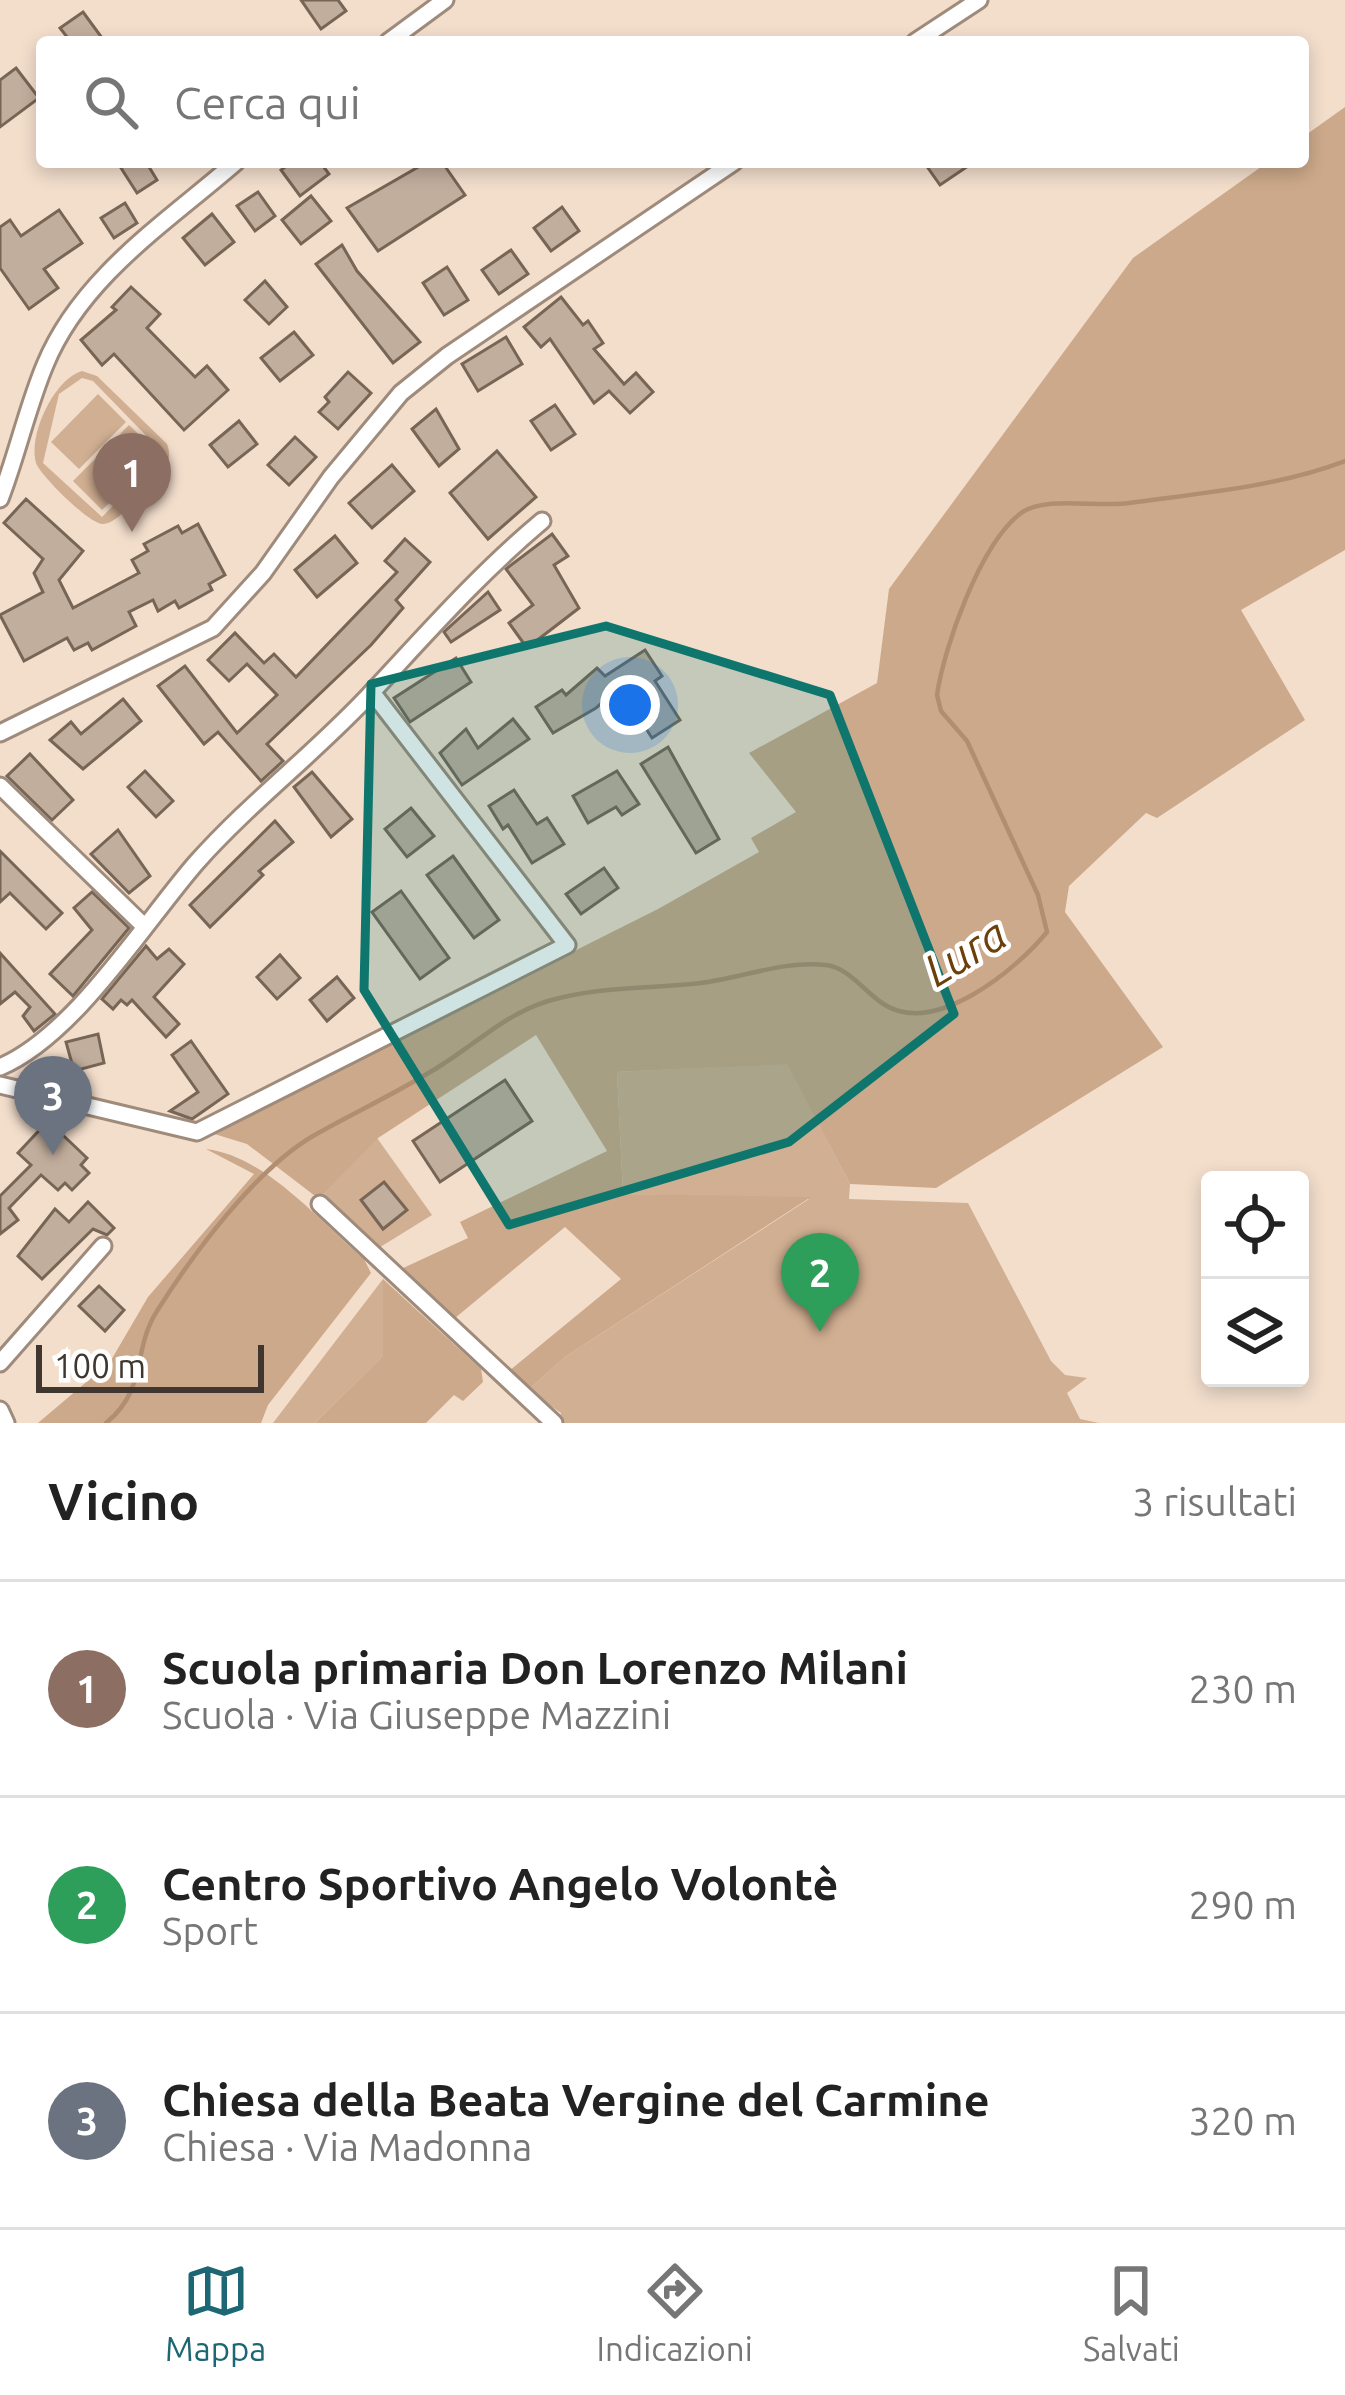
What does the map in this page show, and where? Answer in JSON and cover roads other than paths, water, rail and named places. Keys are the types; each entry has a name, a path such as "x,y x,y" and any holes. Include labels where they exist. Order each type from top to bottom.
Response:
{"street":[{"path":"396,36 445,0"},
{"path":"924,36 979,0"},
{"path":"0,499 46,364 69,321 98,281 229,168"},
{"path":"0,734 213,628 262,573 331,477 401,393 725,168"},
{"path":"0,1067 30,1050 69,1013 243,813 373,692 475,578 542,521"},
{"path":"0,1085 197,1132 567,946 373,692"},
{"path":"0,786 144,926"},
{"path":"320,1204 554,1423"},
{"path":"0,1363 103,1246"},
{"path":"0,1410 6,1423"}],"waterway":[{"name":"Lura","path":"106,1423 128,1397 157,1311 207,1240 269,1170 313,1136 424,1075 518,1014 586,993 701,983 795,965 835,967 885,1005 905,1012 951,1005 996,980 1047,932 1038,895 967,741 941,711 937,695 956,624 992,548 1021,513 1044,505 1116,504 1211,492 1293,477 1345,461"}],"place":[{"name":"Scuola primaria Don Lorenzo Milani","path":"132,532"},
{"name":"Chiesa della Beata Vergine del Carmine","path":"53,1155"},
{"name":"Centro Sportivo Angelo Volontè","path":"820,1332"}]}
